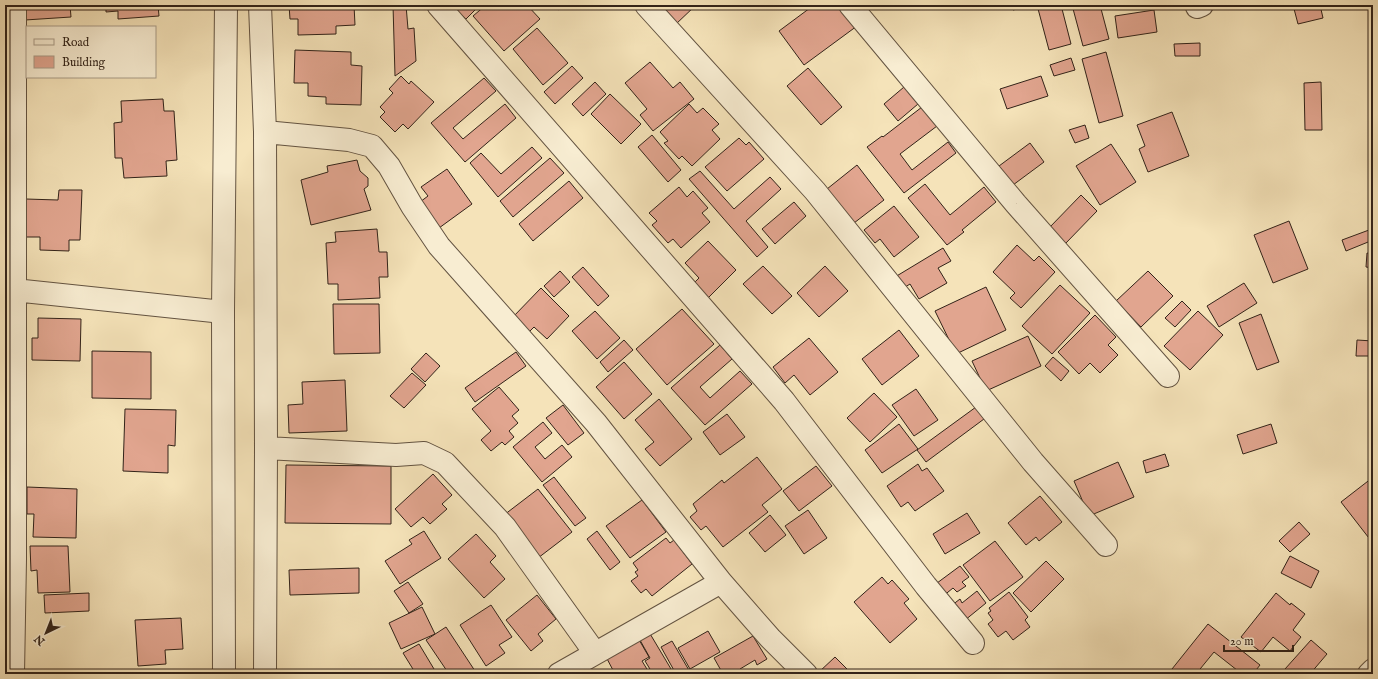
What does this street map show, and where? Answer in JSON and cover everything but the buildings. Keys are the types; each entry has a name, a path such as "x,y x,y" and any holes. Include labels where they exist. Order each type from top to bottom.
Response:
{"street":[{"path":"13,674 15,559 10,289 15,5"},
{"path":"224,674 223,312 226,5"},
{"path":"260,5 265,132 265,674"},
{"path":"438,5 784,401 926,586 973,643"},
{"path":"646,5 815,191 1033,462 1106,545"},
{"path":"850,5 1016,204 1168,376"},
{"path":"265,132 349,140 372,146 389,166 412,206 438,246 596,423 720,582 770,638 806,674"},
{"path":"10,289 223,312"},
{"path":"266,448 396,455 424,453 445,463 505,527 595,653"},
{"path":"559,674 720,582"},
{"path":"1370,674 1373,670"}]}
